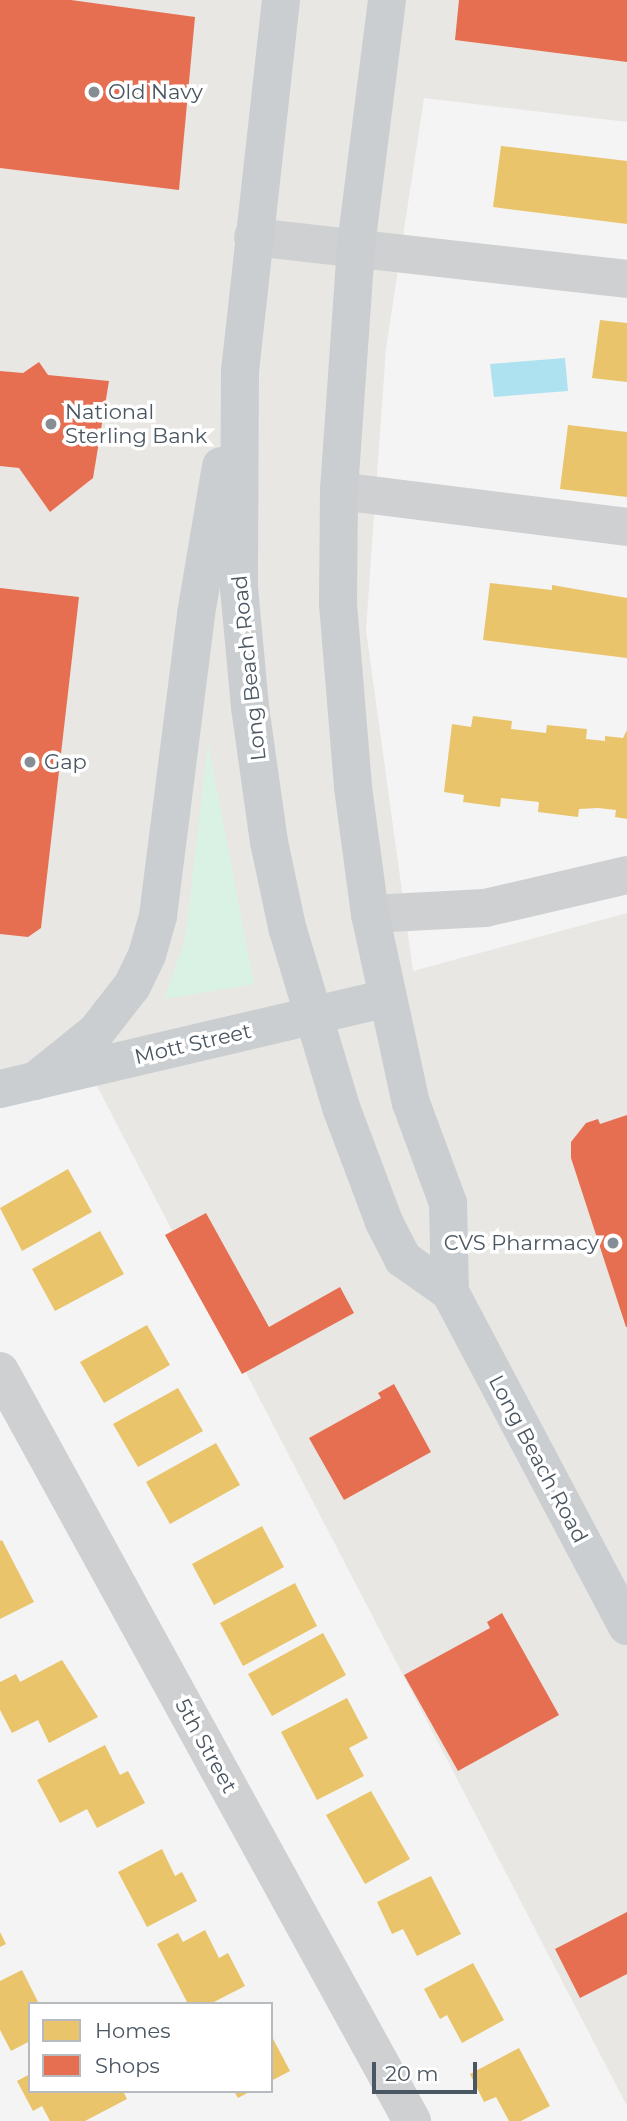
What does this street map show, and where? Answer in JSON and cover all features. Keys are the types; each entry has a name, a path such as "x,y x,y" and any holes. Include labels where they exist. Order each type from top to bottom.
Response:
{"main road":[{"name":"Long Beach Road","path":"281,0 240,371 239,588 247,685 269,842 310,1017 384,1222 403,1259 450,1292"},
{"name":"Long Beach Road","path":"387,0 356,247 339,491 338,604 353,787 370,914 385,999 411,1103 448,1203 450,1292 627,1626"},
{"path":"18,1085 96,1032 119,1006 146,955 158,916 206,540 240,371"},
{"name":"Mott Street","path":"18,1085 385,999"}],"street":[{"path":"253,237 627,279"},
{"path":"339,491 627,527"},
{"path":"370,914 485,908 627,875"},
{"name":"5th Street","path":"0,1371 412,2121"}],"shaded area":[{"path":"0,0 627,0 627,122 424,98 386,349 366,630 413,971 627,913 627,2106 84,1061 0,1081"}],"green space":[{"path":"208,743 254,984 164,999 185,940"}],"water":[{"path":"565,358 568,391 494,397 490,364"}],"building: Homes":[{"path":"501,146 627,161 627,224 493,207"},
{"path":"600,320 627,323 627,382 592,378"},
{"path":"568,425 627,432 627,497 560,489"},
{"path":"490,583 552,590 552,585 627,598 627,658 483,640"},
{"path":"473,716 512,721 511,729 546,733 547,725 587,729 586,739 605,741 605,736 623,738 627,730 627,819 615,817 616,810 579,809 578,817 538,812 539,802 501,798 500,807 463,802 464,795 444,792 452,724 471,727"},
{"path":"68,1169 92,1212 22,1251 0,1208"},
{"path":"100,1231 124,1274 55,1311 32,1269"},
{"path":"147,1325 170,1365 104,1403 80,1362"},
{"path":"178,1388 203,1431 138,1467 113,1424"},
{"path":"216,1443 240,1485 170,1524 146,1482"},
{"path":"262,1526 284,1567 214,1605 192,1564"},
{"path":"2,1540 34,1602 0,1619 0,1541"},
{"path":"295,1583 317,1626 243,1666 220,1623"},
{"path":"323,1633 346,1675 272,1716 248,1674"},
{"path":"62,1660 98,1717 49,1743 38,1720 12,1733 0,1710 0,1682 16,1674 20,1682"},
{"path":"347,1698 368,1738 349,1748 364,1776 317,1800 281,1732"},
{"path":"105,1745 120,1775 128,1771 145,1803 97,1828 87,1809 60,1823 37,1780"},
{"path":"371,1791 410,1859 365,1884 326,1815"},
{"path":"162,1849 175,1876 182,1872 197,1901 147,1927 118,1872"},
{"path":"431,1876 461,1934 417,1956 403,1929 392,1934 377,1902"},
{"path":"205,1930 219,1958 228,1953 245,1986 214,2002 187,2002 157,1944 178,1933 183,1942"},
{"path":"0,1932 6,1944 0,1947"},
{"path":"473,1963 504,2020 462,2043 447,2015 440,2019 424,1989"},
{"path":"22,1970 38,2002 28,2002 28,2042 11,2051 0,2030 0,1981"},
{"path":"273,2039 290,2071 273,2080"},
{"path":"519,2048 550,2106 521,2121 509,2121 496,2097 484,2102 470,2074"},
{"path":"28,2075 28,2093 124,2093 127,2099 85,2121 50,2121 42,2106 33,2111 17,2081"}],"building: Shops":[{"name":"Old Navy","path":"0,0 71,0 195,17 179,190 0,168"},
{"path":"459,0 627,0 627,62 455,40"},
{"name":"National Sterling Bank","path":"39,362 48,375 109,381 93,478 50,512 19,468 0,466 0,371 23,373"},
{"name":"Gap","path":"0,588 79,597 41,928 28,937 0,934"},
{"name":"CVS Pharmacy","path":"627,1115 626,1327 571,1158 571,1142 586,1123 598,1119 600,1124"},
{"path":"206,1213 269,1327 340,1287 354,1313 242,1374 165,1235"},
{"path":"394,1384 431,1452 344,1500 309,1438 381,1398 378,1393"},
{"path":"502,1613 559,1715 458,1771 404,1675 490,1628 487,1622"},
{"path":"627,1912 627,1974 580,1998 555,1949"}],"place":[{"name":"Old Navy","path":"94,92"},
{"name":"National Sterling Bank","path":"51,424"},
{"name":"Gap","path":"30,762"},
{"name":"CVS Pharmacy","path":"613,1243"}]}
